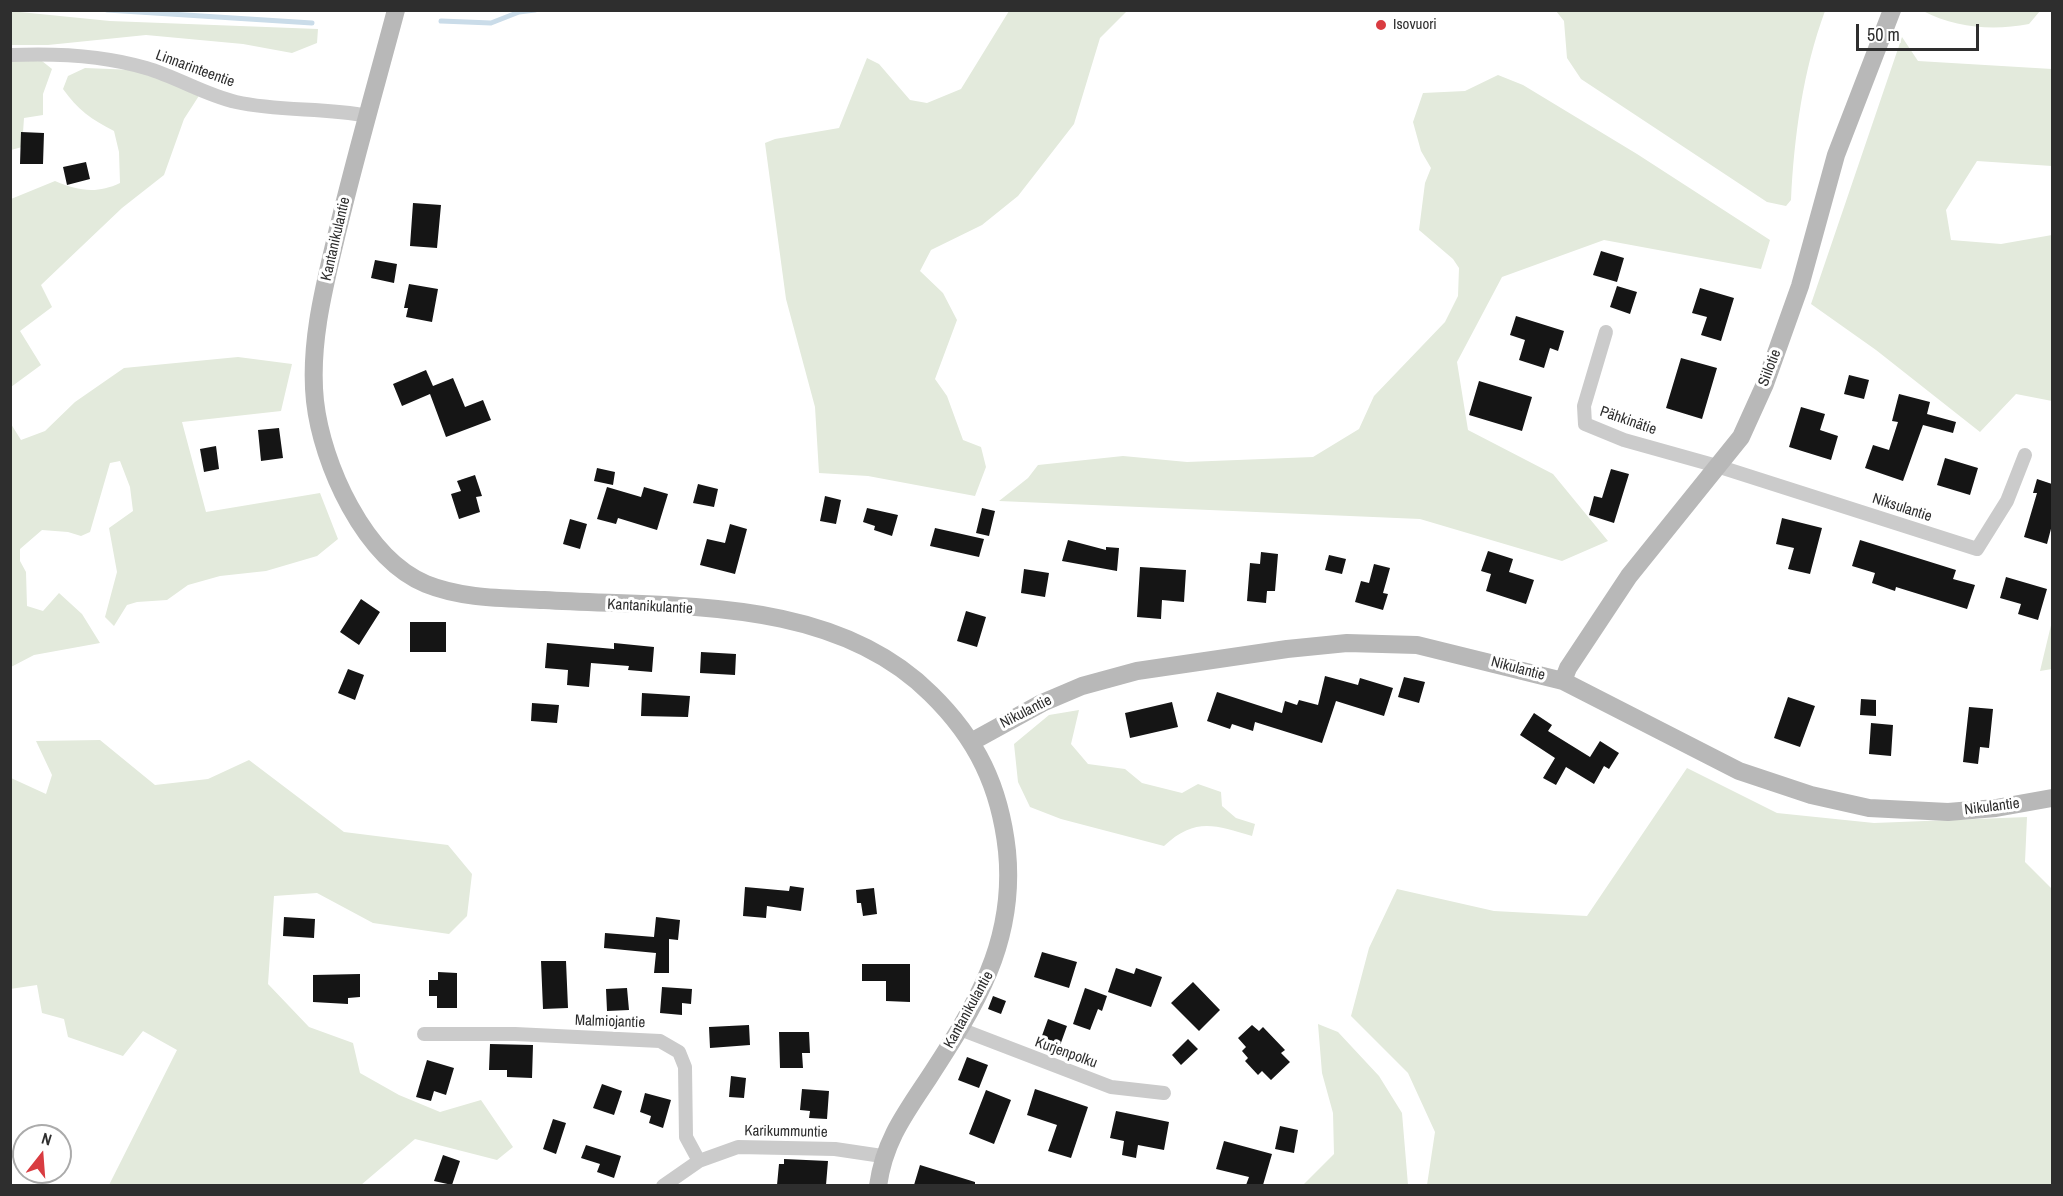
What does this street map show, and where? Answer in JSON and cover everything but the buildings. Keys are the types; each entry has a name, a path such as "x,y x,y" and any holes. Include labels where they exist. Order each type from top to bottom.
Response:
{"street":[{"name":"Kantanikulantie","path":"396,10 324,286 315,355 315,402 331,468 348,505 372,539 396,562 424,583 477,597 673,607 775,616 829,630 880,655 916,678 945,707 973,741 1000,811 1007,853 1008,889 991,974 882,1156 878,1185"},
{"name":"Siilotie","path":"1563,681 1568,668 1629,576 1741,437 1765,384 1800,286 1836,155 1892,10"},
{"name":"Linnarinteentie","path":"10,55 77,55 146,68 233,101 274,110 351,113 368,116"},
{"name":"Pähkinätie","path":"1606,332 1586,399 1585,424 1624,441 1717,466"},
{"name":"Niksulantie","path":"1717,466 1977,549 2007,501 2025,455"},
{"name":"Nikulantie","path":"973,741 1042,704 1082,686 1137,671 1287,649 1347,643 1417,645 1563,681 1739,771 1811,795 1869,808 1948,812 1996,808 2052,798"},
{"name":"Kurjenpolku","path":"960,1029 1111,1087 1164,1093"},
{"name":"Malmiojantie","path":"424,1034 515,1034 660,1041 679,1052 685,1067 686,1137 699,1161"},
{"name":"Karikummuntie","path":"663,1185 699,1161 738,1147 835,1149 882,1156"}],"shaded area":[{"path":"2040,10 2029,24 2002,27 1962,24 1923,11"},
{"path":"10,11 110,21 318,29 317,43 292,53 243,44 146,35 48,45 11,45"},
{"path":"1009,11 1127,11 1100,38 1074,124 1018,196 982,225 931,250 920,271 943,293 957,320 935,379 947,396 963,440 981,447 986,467 975,496 868,476 819,473 815,407 786,299 765,143 775,139 839,128 867,58 879,64 910,100 927,103 961,89"},
{"path":"1556,11 1825,11 1805,80 1794,152 1791,200 1786,206 1767,202 1581,79 1567,58 1564,21"},
{"path":"1902,37 1918,61 2052,69 2052,166 1977,161 1946,210 1951,240 2001,244 2052,235 2052,401 2016,394 1980,432 1876,350 1811,304"},
{"path":"10,59 42,61 52,69 43,94 43,115 24,118 22,147 11,150"},
{"path":"85,68 160,71 204,88 184,119 164,175 122,208 41,285 52,307 20,331 41,365 11,387 11,199 55,181 88,190 103,189 120,183 119,152 114,131 86,113 63,89 68,76"},
{"path":"1498,75 1523,85 1637,154 1770,240 1761,269 1604,240 1502,277 1457,362 1468,430 1553,474 1608,541 1562,561 1420,519 999,501 1028,478 1038,465 1123,456 1187,462 1313,457 1359,429 1374,396 1445,322 1458,296 1459,268 1453,259 1419,230 1425,183 1431,168 1421,151 1413,122 1423,93 1465,91"},
{"path":"238,357 292,364 281,411 182,422 206,512 320,493 338,539 317,556 266,571 220,576 188,585 167,600 127,605 114,626 105,617 117,572 109,528 133,511 130,487 120,461 110,463 90,532 81,536 68,532 42,530 20,549 20,561 26,572 27,606 43,611 59,593 82,614 100,643 34,655 11,667 11,424 21,440 45,431 75,402 124,368"},
{"path":"2052,621 2052,669 2040,671"},
{"path":"1079,710 1071,744 1088,764 1125,769 1142,783 1182,793 1198,784 1221,792 1222,806 1236,818 1255,824 1252,836 1216,827 1196,827 1175,837 1164,846 1061,819 1030,807 1018,782 1014,744 1049,715"},
{"path":"100,740 155,785 208,779 249,760 344,832 448,845 472,874 467,916 449,934 373,923 317,893 274,896 268,984 309,1027 353,1043 360,1073 399,1095 440,1112 481,1100 513,1147 497,1160 415,1139 361,1185 109,1185 177,1050 143,1031 123,1056 68,1037 64,1019 42,1013 37,985 10,989 11,778 46,794 52,775 36,741"},
{"path":"1687,768 1777,813 1874,823 2027,817 2025,862 2052,889 2052,1185 1427,1185 1435,1132 1408,1073 1351,1016 1369,948 1397,889 1494,911 1587,916"},
{"path":"1318,1024 1338,1032 1379,1076 1402,1113 1408,1185 1303,1185 1334,1154 1333,1113 1322,1073"}],"waterway":[{"path":"107,10 312,23"},
{"path":"441,21 491,23 519,12 535,10"}],"place":[{"name":"Isovuori","path":"1381,25"}]}
